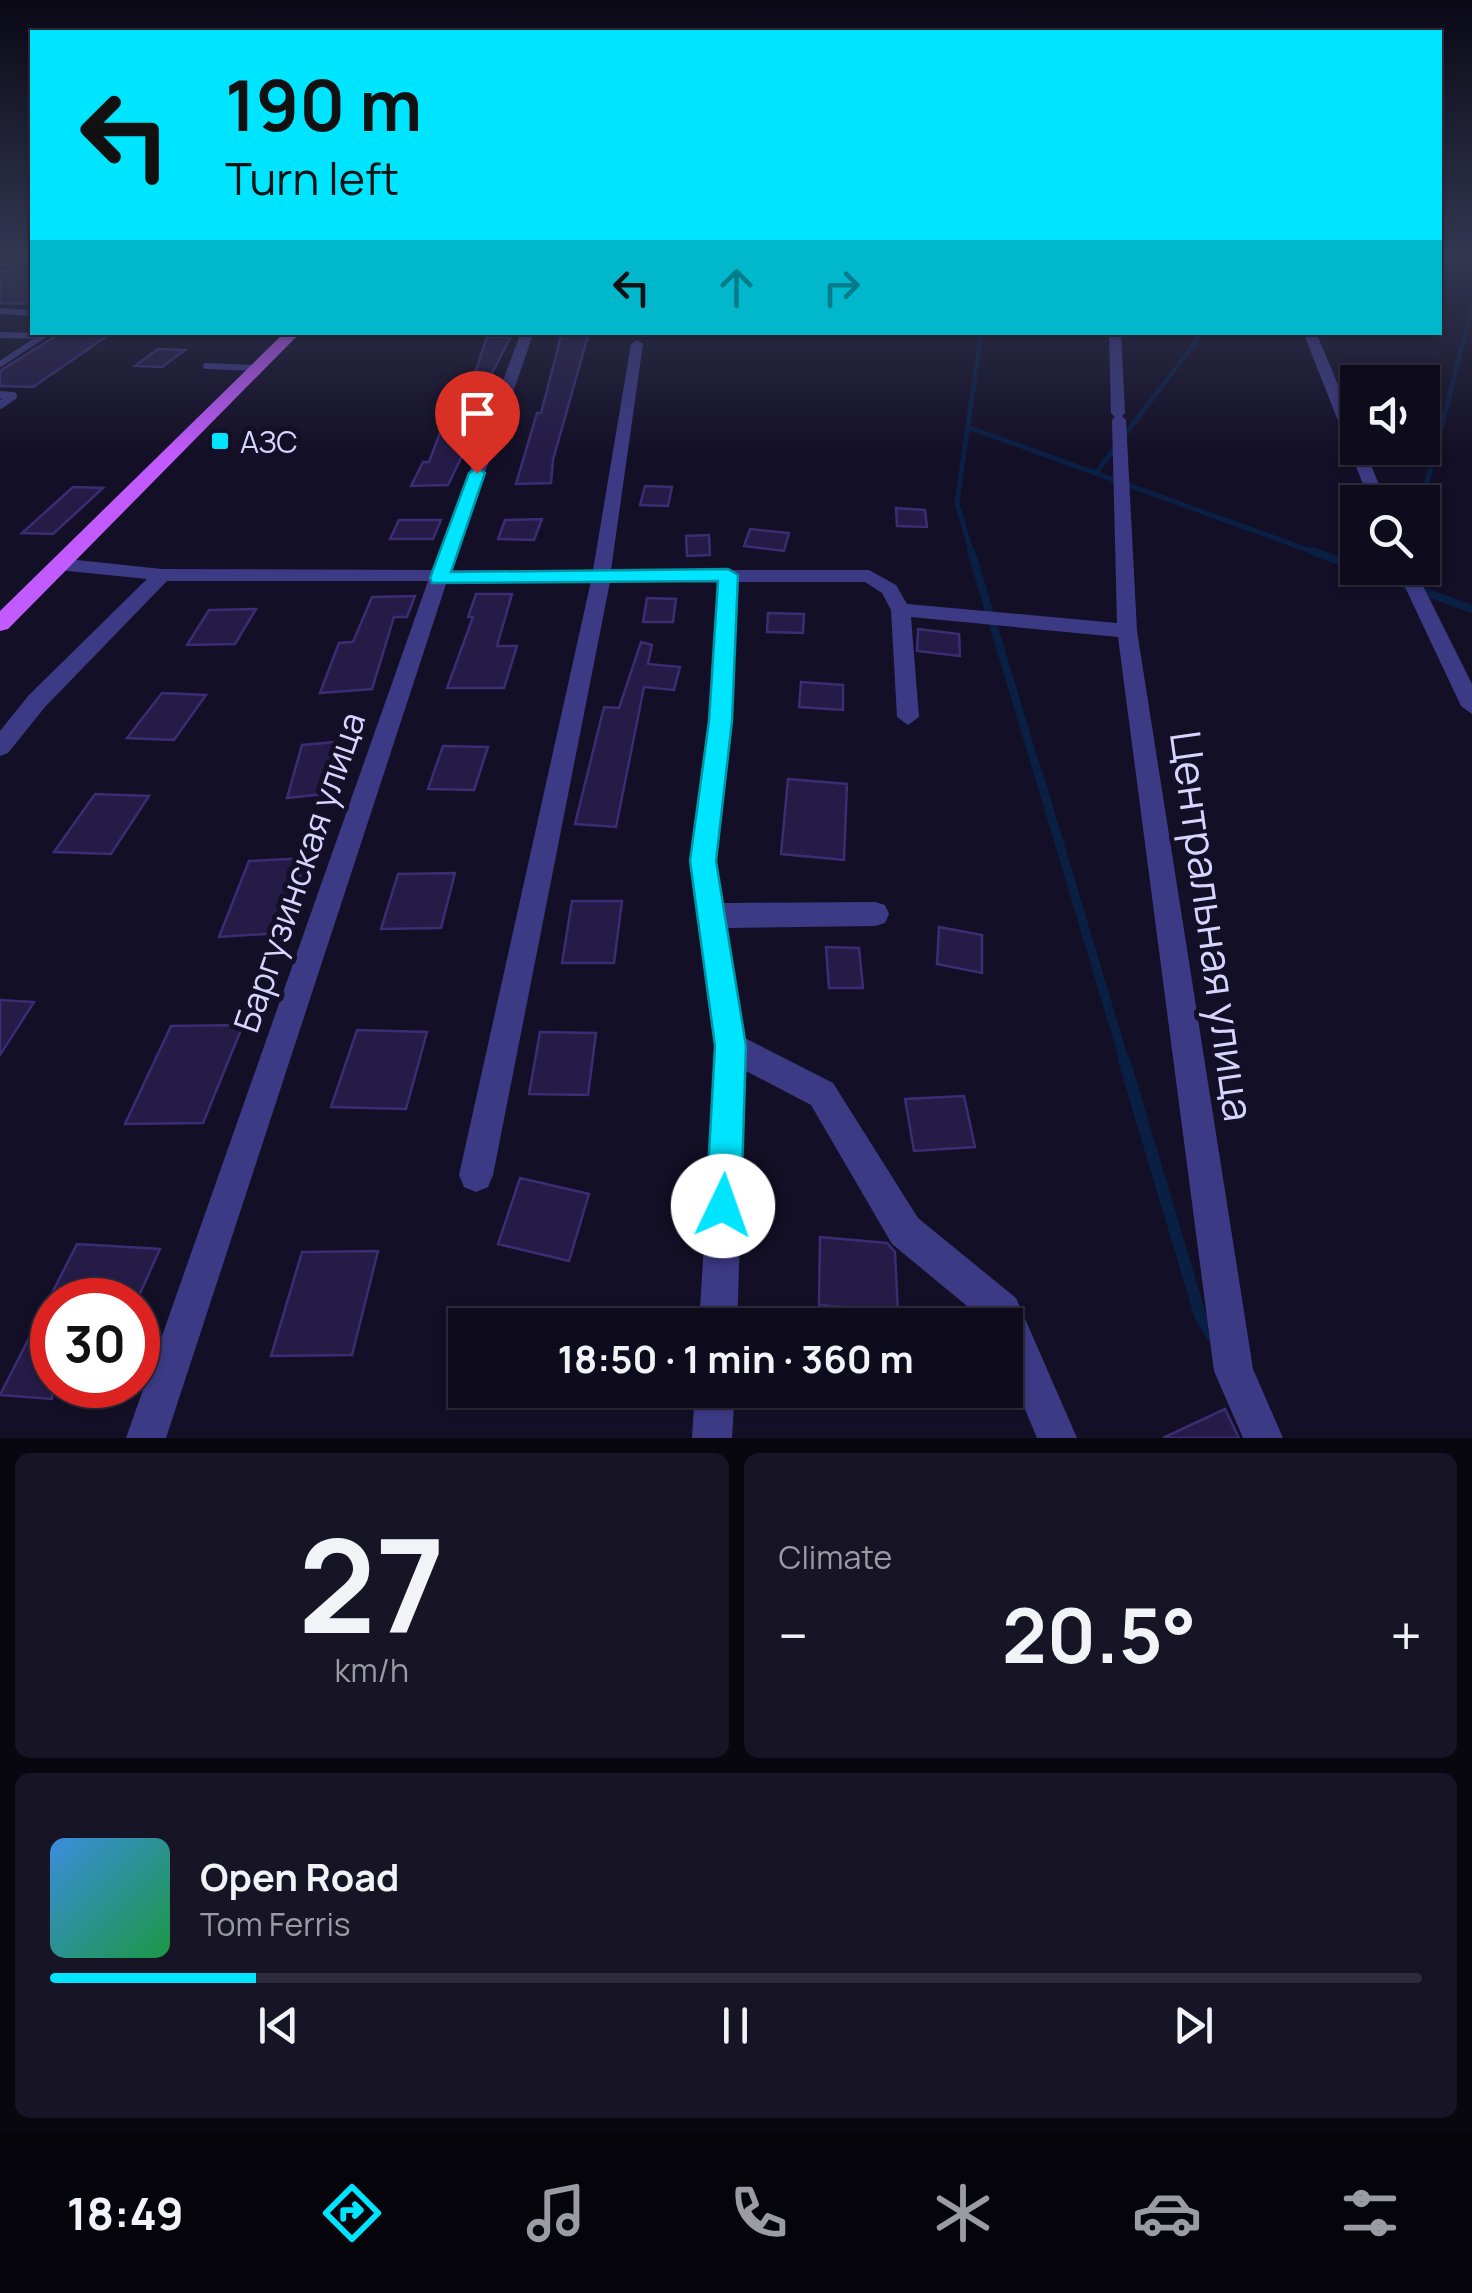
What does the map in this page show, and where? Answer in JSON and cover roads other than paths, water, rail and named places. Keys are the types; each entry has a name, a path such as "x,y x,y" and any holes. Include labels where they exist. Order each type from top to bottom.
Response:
{"main road":[{"path":"0,624 291,335"}],"street":[{"name":"Баргузинская улица","path":"146,1438 439,578 527,335"},
{"name":"Центральная улица","path":"1115,335 1127,631 1234,1371 1262,1438"},
{"path":"1309,335 1371,485"},
{"path":"476,1175 601,576 637,344"},
{"path":"58,564 162,575 868,576 889,589 901,610 908,717"},
{"path":"0,747 37,701 162,575"},
{"path":"719,1308 731,1046 703,861 720,721 728,575"},
{"path":"1413,585 1472,706"},
{"path":"901,610 1127,631"},
{"path":"711,916 875,914"},
{"path":"731,1046 822,1094 905,1231 1004,1312 1057,1438"},
{"path":"712,1438 714,1408"}],"lane":[{"path":"0,334 30,334"},
{"path":"0,364 44,335"},
{"path":"206,366 257,368"},
{"path":"0,395 13,396 0,405"}],"waterway":[{"path":"1452,385 1468,322"},
{"path":"974,385 981,335"},
{"path":"1163,385 1201,335"},
{"path":"972,554 957,503 974,382"},
{"path":"1096,473 1165,382"},
{"path":"1426,485 1453,382"},
{"path":"968,427 1319,554"},
{"path":"971,551 1038,774"},
{"path":"1312,551 1472,609"},
{"path":"1038,772 1125,1063"},
{"path":"1124,1060 1201,1318 1212,1336"}],"place":[{"name":"АЗС","path":"220,441"}]}
